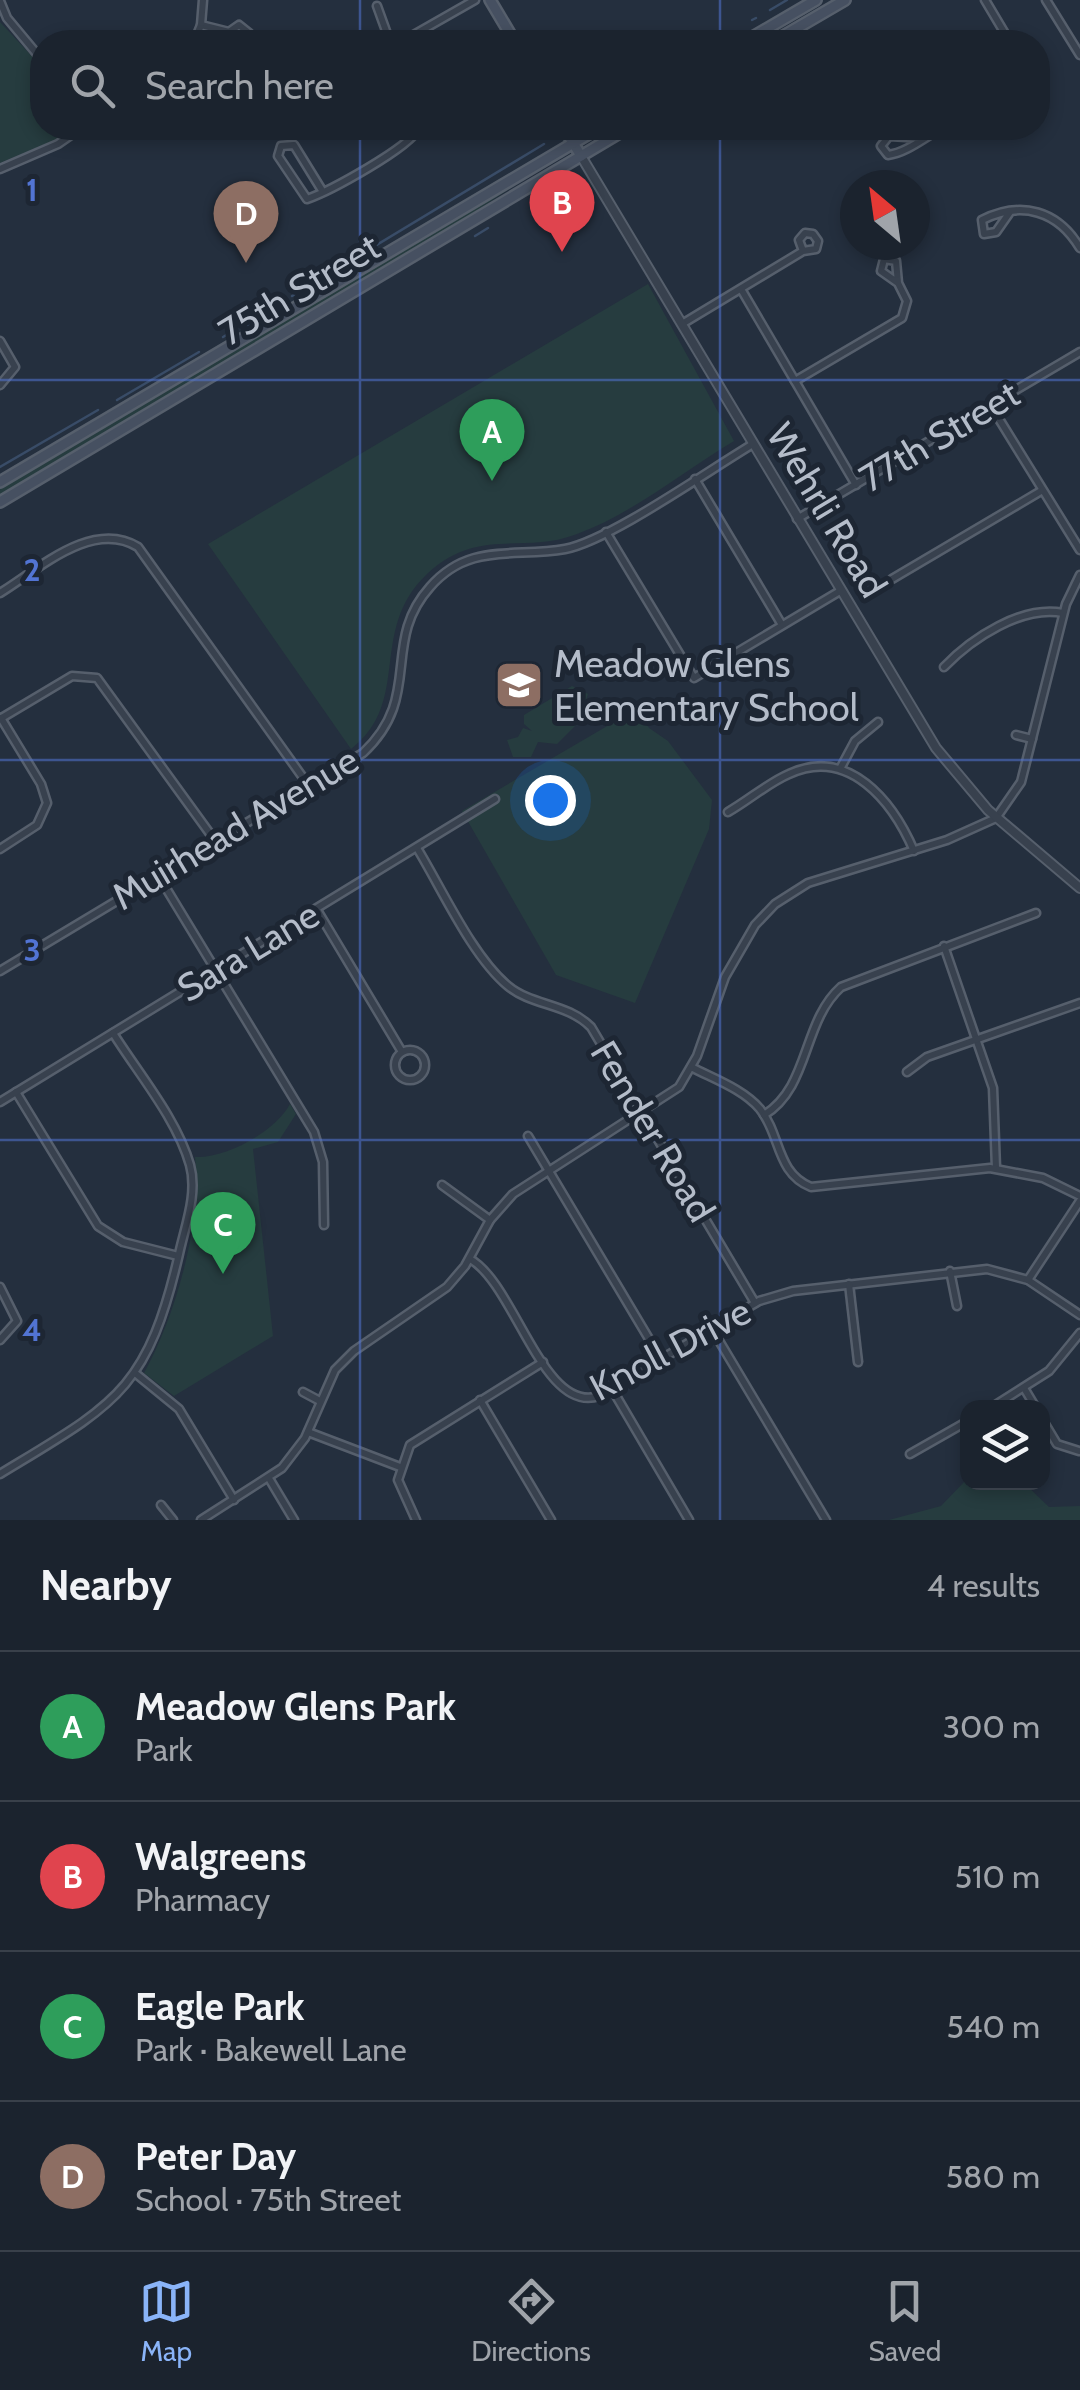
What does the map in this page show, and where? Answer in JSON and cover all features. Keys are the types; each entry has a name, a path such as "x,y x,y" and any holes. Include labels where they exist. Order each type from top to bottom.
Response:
{"main road":[{"path":"490,0 508,30"},
{"path":"765,30 816,0"},
{"path":"794,30 845,0"},
{"name":"Wehrli Road","path":"572,140 581,156"},
{"name":"75th Street","path":"0,482 579,140"},
{"name":"75th Street","path":"0,502 608,140"}],"street":[{"path":"200,30 203,0"},
{"path":"424,30 475,0"},
{"path":"985,0 1003,30"},
{"path":"1046,0 1080,55"},
{"path":"0,1 2,12 30,46"},
{"path":"377,6 386,30"},
{"path":"202,25 221,30"},
{"path":"0,168 64,140"},
{"path":"322,192 294,145 280,146 278,156 302,196 310,198 322,192 409,140"},
{"path":"886,140 881,146 888,155 920,140"},
{"name":"Wehrli Road","path":"581,156 936,748 996,818 1080,888"},
{"path":"1010,212 996,232 984,234 982,220 1010,212 1034,210 1052,216 1080,248"},
{"path":"682,324 804,251"},
{"path":"796,381 902,318 907,301 898,284"},
{"path":"741,290 856,485"},
{"path":"0,341 15,367 0,385"},
{"name":"77th Street","path":"797,519 1079,356"},
{"path":"991,406 1080,550"},
{"name":"Muirhead Avenue","path":"0,971 363,753 386,728 400,696 400,660 408,624 429,587 447,571 483,553 563,550 606,532 753,444"},
{"path":"694,479 782,625"},
{"path":"892,579 1041,490"},
{"path":"606,532 694,678 840,591"},
{"path":"0,592 94,539 116,537 138,547 309,786"},
{"path":"201,1520 270,1480 308,1432 318,1400 344,1359 434,1299 470,1259 490,1220 514,1194 547,1169 679,1087 691,1068 724,977 755,924 775,904 808,882 914,851 996,818 1021,782 1063,613 1080,575"},
{"path":"944,667 962,650 1026,613 1063,613"},
{"path":"88,675 90,663"},
{"path":"0,848 37,825 50,810 44,790 1,718 72,676 88,675 107,688 216,842"},
{"path":"840,769 855,741 878,722"},
{"path":"1016,735 1032,739"},
{"path":"728,812 789,773 812,767 840,769 886,800 914,851"},
{"name":"Sara Lane","path":"0,1102 496,800"},
{"name":"Fender Road","path":"418,848 493,971 516,992 565,1008 587,1022 755,1303"},
{"path":"158,875 318,1142 324,1224"},
{"path":"317,910 402,1052"},
{"path":"764,1115 786,1098 824,1006 836,991 855,978 1036,913"},
{"path":"944,946 996,1104 996,1168"},
{"path":"907,1072 927,1058 1080,1003"},
{"path":"0,1474 96,1414 135,1373 160,1329 192,1195 190,1162 114,1033"},
{"path":"402,1052 421,1055 424,1069 418,1077 405,1078 398,1072 396,1059 402,1052"},
{"path":"691,1068 742,1094 764,1115 788,1171 811,1187 996,1168 1043,1178 1080,1199 1028,1280"},
{"path":"16,1092 98,1226 122,1242 178,1256"},
{"path":"528,1136 661,1359"},
{"path":"442,1186 490,1220"},
{"path":"470,1259 494,1280 543,1362"},
{"name":"Knoll Drive","path":"400,1467 416,1439 543,1362 559,1387 574,1398 592,1399 774,1294 986,1269 1028,1280 1080,1315"},
{"path":"950,1271 957,1306"},
{"path":"849,1284 858,1362"},
{"path":"0,1287 17,1317 13,1330 0,1340"},
{"path":"712,1328 825,1518 815,1520"},
{"path":"1004,1400 1057,1363 1080,1333"},
{"path":"135,1373 179,1409 234,1500"},
{"path":"612,1388 689,1520"},
{"path":"1024,1388 1031,1400"},
{"path":"303,1392 318,1400"},
{"path":"480,1400 552,1520"},
{"path":"910,1454 960,1426"},
{"path":"308,1432 400,1467 402,1496 416,1520"},
{"path":"1050,1432 1057,1444 1079,1451"},
{"path":"270,1480 294,1520"},
{"path":"160,1505 173,1520"}],"green space":[{"path":"0,22 30,54 30,140 55,140 0,163"},
{"path":"561,155 447,230 0,497 0,487"},
{"path":"648,284 734,441 638,504 577,534 557,540 464,550 427,574 409,596 399,619 381,709 370,730 351,749 208,544"},
{"path":"572,686 588,694 579,722 557,744 538,742 531,757 513,757 507,740 518,737 523,728 532,731 524,724 524,715"},
{"path":"638,708 649,728 668,741 712,800 709,829 635,1003 556,975 462,811"},
{"path":"290,1104 296,1114 278,1142 253,1149 273,1336 174,1396 144,1373 166,1324 184,1268 194,1210 195,1157 220,1154 248,1142 273,1124"},
{"path":"960,1486 960,1490 1031,1490 1049,1507 1080,1506 1080,1520 889,1520 941,1506"}],"waterway":[{"path":"770,10 787,0"},
{"path":"752,20 756,18"},
{"path":"292,296 544,144"},
{"path":"533,198 556,187"},
{"path":"475,236 488,228"},
{"path":"247,325 279,303"},
{"path":"223,337 233,331"},
{"path":"117,400 199,352"},
{"path":"0,467 98,410"}],"place":[{"name":"Walgreens","path":"562,252"},
{"name":"Peter Day","path":"246,263"},
{"name":"Meadow Glens Park","path":"492,481"},
{"name":"Meadow Glens Elementary School","path":"519,685"},
{"name":"Eagle Park","path":"223,1274"}]}
